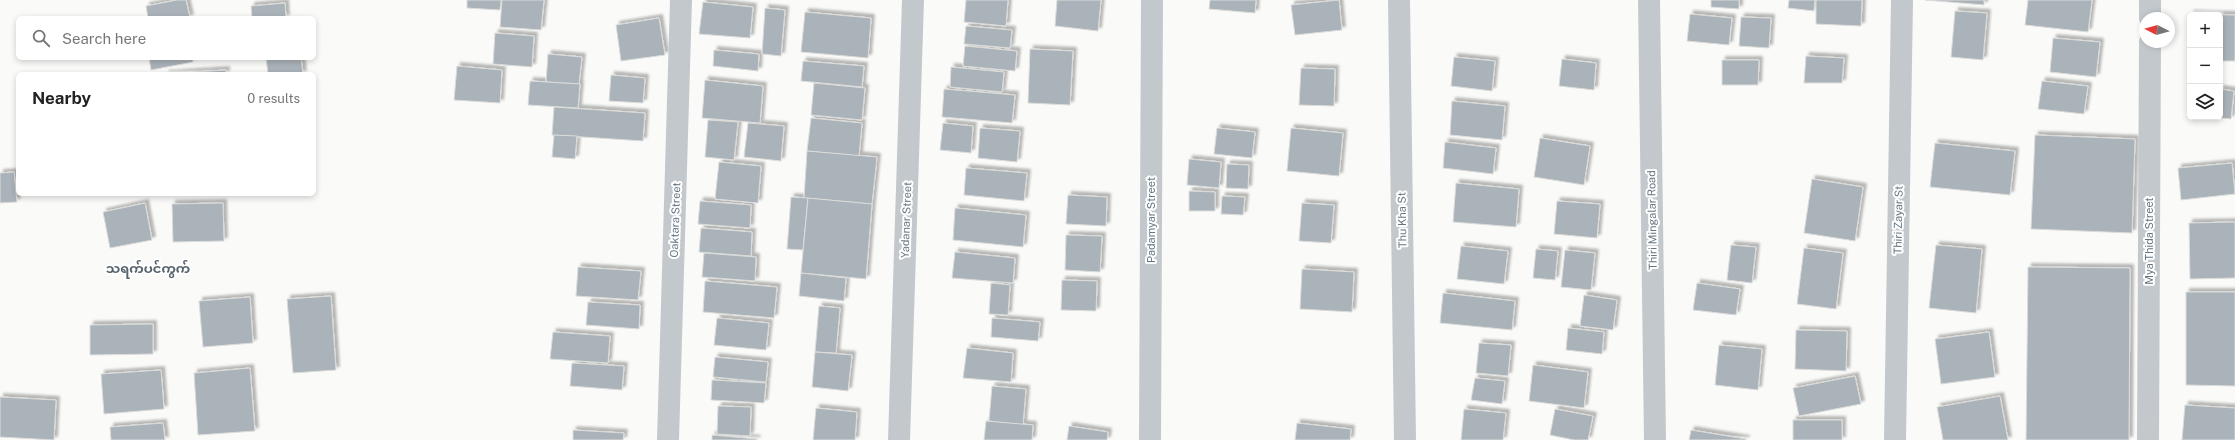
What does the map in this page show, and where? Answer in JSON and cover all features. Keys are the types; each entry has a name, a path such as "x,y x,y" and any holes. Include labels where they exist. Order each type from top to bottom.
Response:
{"street":[{"name":"Oaktara Street","path":"668,440 681,0"},
{"name":"Yadanar Street","path":"899,440 914,0"},
{"name":"Padamyar Street","path":"1150,440 1152,0"},
{"name":"Thu Kha St","path":"1399,0 1405,440"},
{"name":"Thiri Mingalar Road","path":"1649,0 1655,440"},
{"name":"Thiri Zayar St","path":"1895,440 1902,0"},
{"path":"2150,0 2150,12"},
{"name":"Mya Thida Street","path":"2148,440 2150,48"}],"building":[{"path":"177,0 186,0 190,16 148,16 146,6"},
{"path":"467,0 501,0 500,10 467,8"},
{"path":"502,0 544,0 541,30 500,27"},
{"path":"966,0 1008,0 1006,26 964,22"},
{"path":"1057,0 1101,0 1098,31 1055,26"},
{"path":"1210,0 1256,0 1255,13 1209,9"},
{"path":"1339,0 1342,30 1295,35 1291,5"},
{"path":"1711,0 1739,0 1739,9 1711,7"},
{"path":"1789,0 1815,0 1814,11 1788,8"},
{"path":"1816,0 1862,0 1861,26 1816,24"},
{"path":"1925,0 1984,0 1984,5"},
{"path":"2028,0 2092,0 2088,32 2025,25"},
{"path":"703,2 753,7 750,38 699,34"},
{"path":"285,3 286,16 252,16 251,6"},
{"path":"765,8 785,10 781,56 762,54"},
{"path":"1955,11 1987,13 1983,60 1951,57"},
{"path":"805,12 871,18 868,58 801,52"},
{"path":"1690,14 1732,18 1729,45 1687,41"},
{"path":"2223,15 2235,15 2235,61 2223,61"},
{"path":"1741,17 1771,18 1769,48 1739,46"},
{"path":"659,18 665,55 621,61 616,25"},
{"path":"966,26 1012,30 1010,48 964,44"},
{"path":"495,33 534,36 532,67 493,64"},
{"path":"2053,38 2100,42 2096,77 2050,72"},
{"path":"965,46 1017,51 1015,71 963,66"},
{"path":"1030,49 1073,51 1070,105 1028,103"},
{"path":"714,50 759,54 758,71 713,66"},
{"path":"548,54 582,57 579,84 546,82"},
{"path":"1806,56 1844,58 1842,83 1804,83"},
{"path":"1454,57 1495,61 1492,91 1451,86"},
{"path":"1562,59 1596,63 1594,90 1559,86"},
{"path":"149,60 193,60 193,62 151,70"},
{"path":"266,60 301,60 303,72 268,72"},
{"path":"1722,60 1759,60 1758,85 1722,85"},
{"path":"803,61 864,66 862,87 801,81"},
{"path":"457,66 502,70 500,103 454,100"},
{"path":"951,67 1004,72 1002,92 950,87"},
{"path":"1301,68 1335,69 1334,106 1299,105"},
{"path":"226,70 226,72 196,72"},
{"path":"611,75 645,78 643,103 609,101"},
{"path":"705,80 763,86 760,123 702,118"},
{"path":"530,81 580,84 578,108 528,105"},
{"path":"2042,81 2088,86 2084,114 2038,109"},
{"path":"814,83 865,88 862,120 811,115"},
{"path":"944,89 1015,95 1012,123 942,117"},
{"path":"2223,89 2234,91 2231,119 2223,118"},
{"path":"1452,101 1505,106 1502,140 1450,135"},
{"path":"554,107 645,113 643,141 552,135"},
{"path":"811,118 862,123 859,156 807,151"},
{"path":"708,120 738,122 734,160 705,157"},
{"path":"748,123 784,126 781,161 744,157"},
{"path":"943,123 973,126 971,153 940,150"},
{"path":"980,128 1020,131 1017,162 978,158"},
{"path":"1217,128 1255,132 1252,158 1214,154"},
{"path":"1291,128 1343,133 1339,176 1287,171"},
{"path":"554,135 577,136 575,159 552,157"},
{"path":"2035,135 2135,139 2132,233 2031,229"},
{"path":"1540,138 1590,146 1584,185 1534,177"},
{"path":"1445,142 1496,148 1493,174 1443,168"},
{"path":"1935,143 2015,151 2010,195 1930,187"},
{"path":"807,151 877,157 872,204 804,198"},
{"path":"1189,159 1221,162 1219,188 1187,185"},
{"path":"719,162 761,166 758,203 715,199"},
{"path":"2232,163 2235,194 2181,200 2178,168"},
{"path":"1227,164 1249,165 1248,189 1226,188"},
{"path":"966,168 1027,173 1024,201 964,195"},
{"path":"14,172 17,202 0,203 0,173"},
{"path":"1812,179 1863,187 1855,241 1804,233"},
{"path":"1456,183 1519,189 1516,227 1453,222"},
{"path":"1189,191 1215,192 1215,211 1189,211"},
{"path":"1068,195 1107,197 1106,226 1066,224"},
{"path":"1222,196 1245,197 1243,215 1221,214"},
{"path":"791,197 808,198 803,250 787,249"},
{"path":"808,198 872,204 866,279 801,273"},
{"path":"700,201 751,205 750,228 698,224"},
{"path":"1557,201 1600,204 1597,238 1554,234"},
{"path":"145,203 152,240 110,248 103,212"},
{"path":"223,203 224,241 173,242 172,204"},
{"path":"1302,203 1334,205 1331,243 1299,241"},
{"path":"955,208 1026,215 1023,247 953,240"},
{"path":"2235,222 2235,278 2190,279 2189,223"},
{"path":"701,228 752,232 751,256 699,252"},
{"path":"1066,235 1102,236 1100,272 1065,270"},
{"path":"1731,245 1756,247 1752,283 1727,280"},
{"path":"1936,245 1982,249 1976,313 1929,308"},
{"path":"1461,246 1508,251 1504,284 1457,279"},
{"path":"1804,248 1843,253 1836,309 1797,304"},
{"path":"1536,249 1558,251 1555,280 1533,278"},
{"path":"1565,250 1595,253 1591,290 1561,287"},
{"path":"955,252 1015,258 1013,283 952,278"},
{"path":"704,253 756,257 755,281 702,277"},
{"path":"578,267 641,271 638,300 576,296"},
{"path":"2028,267 2130,268 2129,440 2026,440"},
{"path":"1302,269 1354,272 1352,312 1300,309"},
{"path":"801,273 846,278 844,301 799,296"},
{"path":"1062,280 1097,281 1096,311 1061,310"},
{"path":"705,281 777,287 774,318 703,312"},
{"path":"991,283 1010,285 1008,315 989,314"},
{"path":"1697,283 1740,289 1736,315 1693,310"},
{"path":"2186,292 2235,292 2235,386 2186,385"},
{"path":"1443,293 1515,301 1512,330 1440,323"},
{"path":"1584,295 1617,300 1613,330 1580,326"},
{"path":"331,296 336,370 293,373 287,299"},
{"path":"250,297 253,343 203,347 199,301"},
{"path":"588,302 640,305 639,329 586,325"},
{"path":"819,306 840,308 836,353 815,352"},
{"path":"717,318 769,323 766,350 714,345"},
{"path":"992,318 1040,322 1038,341 991,337"},
{"path":"153,324 153,354 90,355 90,325"},
{"path":"1568,328 1604,332 1602,354 1566,350"},
{"path":"1796,330 1847,331 1846,371 1795,369"},
{"path":"553,332 610,336 608,363 550,359"},
{"path":"1989,332 1995,377 1941,384 1935,339"},
{"path":"1479,343 1511,345 1508,376 1476,373"},
{"path":"1719,345 1762,349 1758,390 1715,385"},
{"path":"967,348 1013,353 1011,382 963,378"},
{"path":"815,352 852,355 848,391 812,387"},
{"path":"715,357 768,362 766,382 713,377"},
{"path":"572,363 624,366 622,390 570,386"},
{"path":"1533,365 1588,372 1584,408 1529,401"},
{"path":"250,368 255,431 198,435 194,373"},
{"path":"161,370 164,409 104,414 101,374"},
{"path":"1855,376 1861,404 1799,416 1793,388"},
{"path":"1475,378 1505,381 1502,404 1471,400"},
{"path":"712,380 766,383 764,403 711,400"},
{"path":"992,386 1026,389 1023,425 989,421"},
{"path":"2000,396 2008,440 1943,440 1937,407"},
{"path":"0,397 56,400 54,440 0,437"},
{"path":"2185,405 2235,408 2235,440 2182,440"},
{"path":"718,406 751,407 750,436 717,434"},
{"path":"816,408 857,412 855,440 813,440"},
{"path":"1464,409 1506,413 1503,440 1461,440"},
{"path":"1555,409 1593,416 1588,440 1574,440 1550,435"},
{"path":"1793,420 1842,420 1842,440 1793,440"},
{"path":"986,421 1033,425 1032,440 984,440"},
{"path":"163,423 165,440 111,440 110,427"},
{"path":"1297,423 1351,429 1350,440 1295,440"},
{"path":"1069,426 1108,432 1107,440 1067,440"},
{"path":"573,430 624,433 623,440 573,440"},
{"path":"1691,430 1746,439 1746,440 1689,440"},
{"path":"712,435 757,439 757,440 712,440"}],"district":[{"name":"သရက်ပင်ကွက်","path":"148,268"}]}
